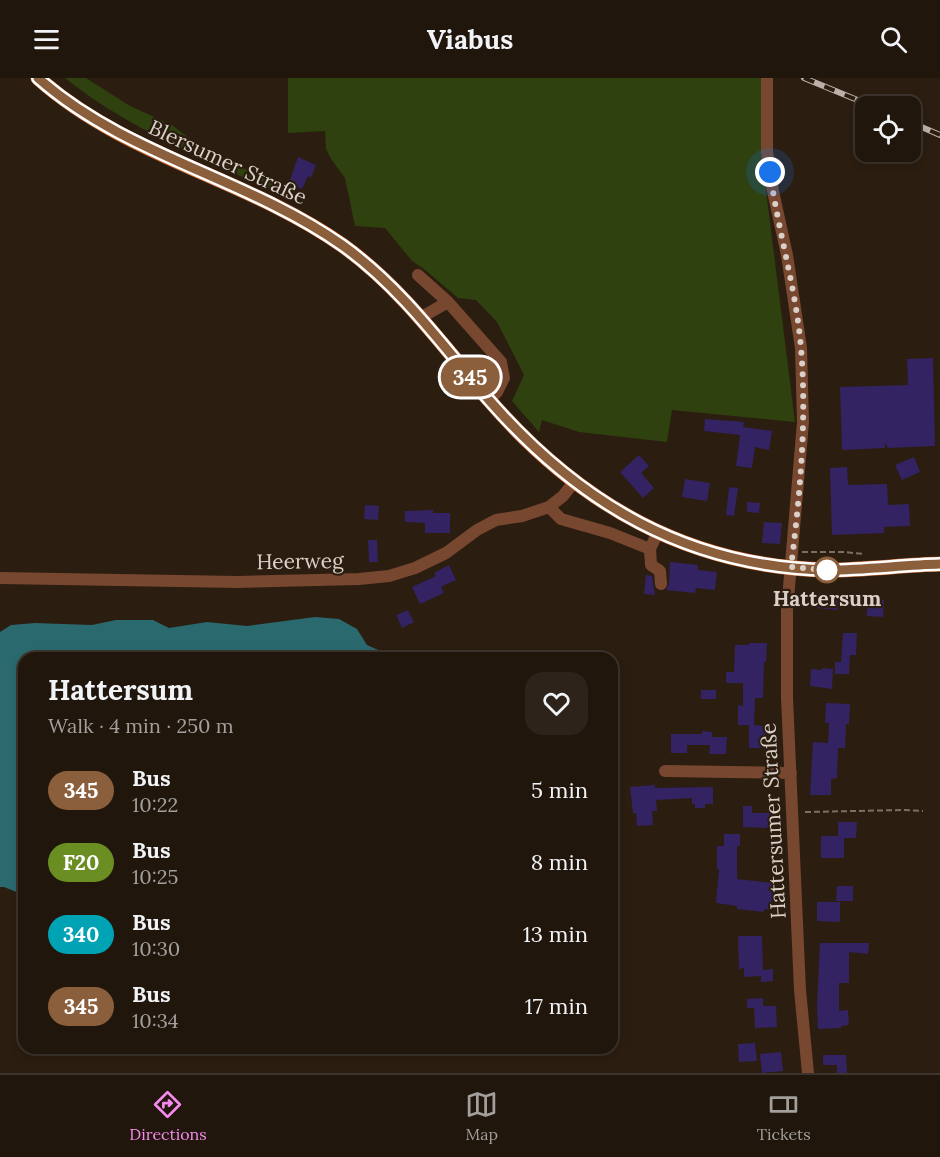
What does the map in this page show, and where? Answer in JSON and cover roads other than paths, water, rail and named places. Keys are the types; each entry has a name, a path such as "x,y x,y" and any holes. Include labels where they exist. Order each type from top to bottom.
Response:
{"main road":[{"name":"Blersumer Straße","path":"38,78 76,108 108,128 266,202 322,233 366,264 393,288 489,400 534,448 574,482 619,511 658,532 717,554 766,565 849,570 940,564"}],"street":[{"name":"Hattersumer Straße","path":"767,78 767,152 787,255 801,348 802,422 788,611 787,698 800,990 808,1073"},
{"path":"418,275 448,302 501,362 504,378 497,392 489,400"},
{"path":"420,318 448,302"},
{"name":"Heerweg","path":"0,578 238,582 359,579 389,576 415,568 446,553 495,520 522,516 549,507 563,496 574,482"},
{"path":"549,507 561,519 610,533 650,549"},
{"path":"658,532 650,549 651,565 660,571 661,584"},
{"path":"665,771 791,773"}],"water":[{"path":"315,617 339,619 357,629 367,645 383,652 18,652 18,893 0,887 0,632 11,625 35,623 92,625 116,620 153,620 169,628 207,622 247,626"}],"railway":[{"path":"804,78 855,99"},
{"path":"921,127 940,135"}],"place":[{"name":"Hattersum","path":"827,570"}]}
